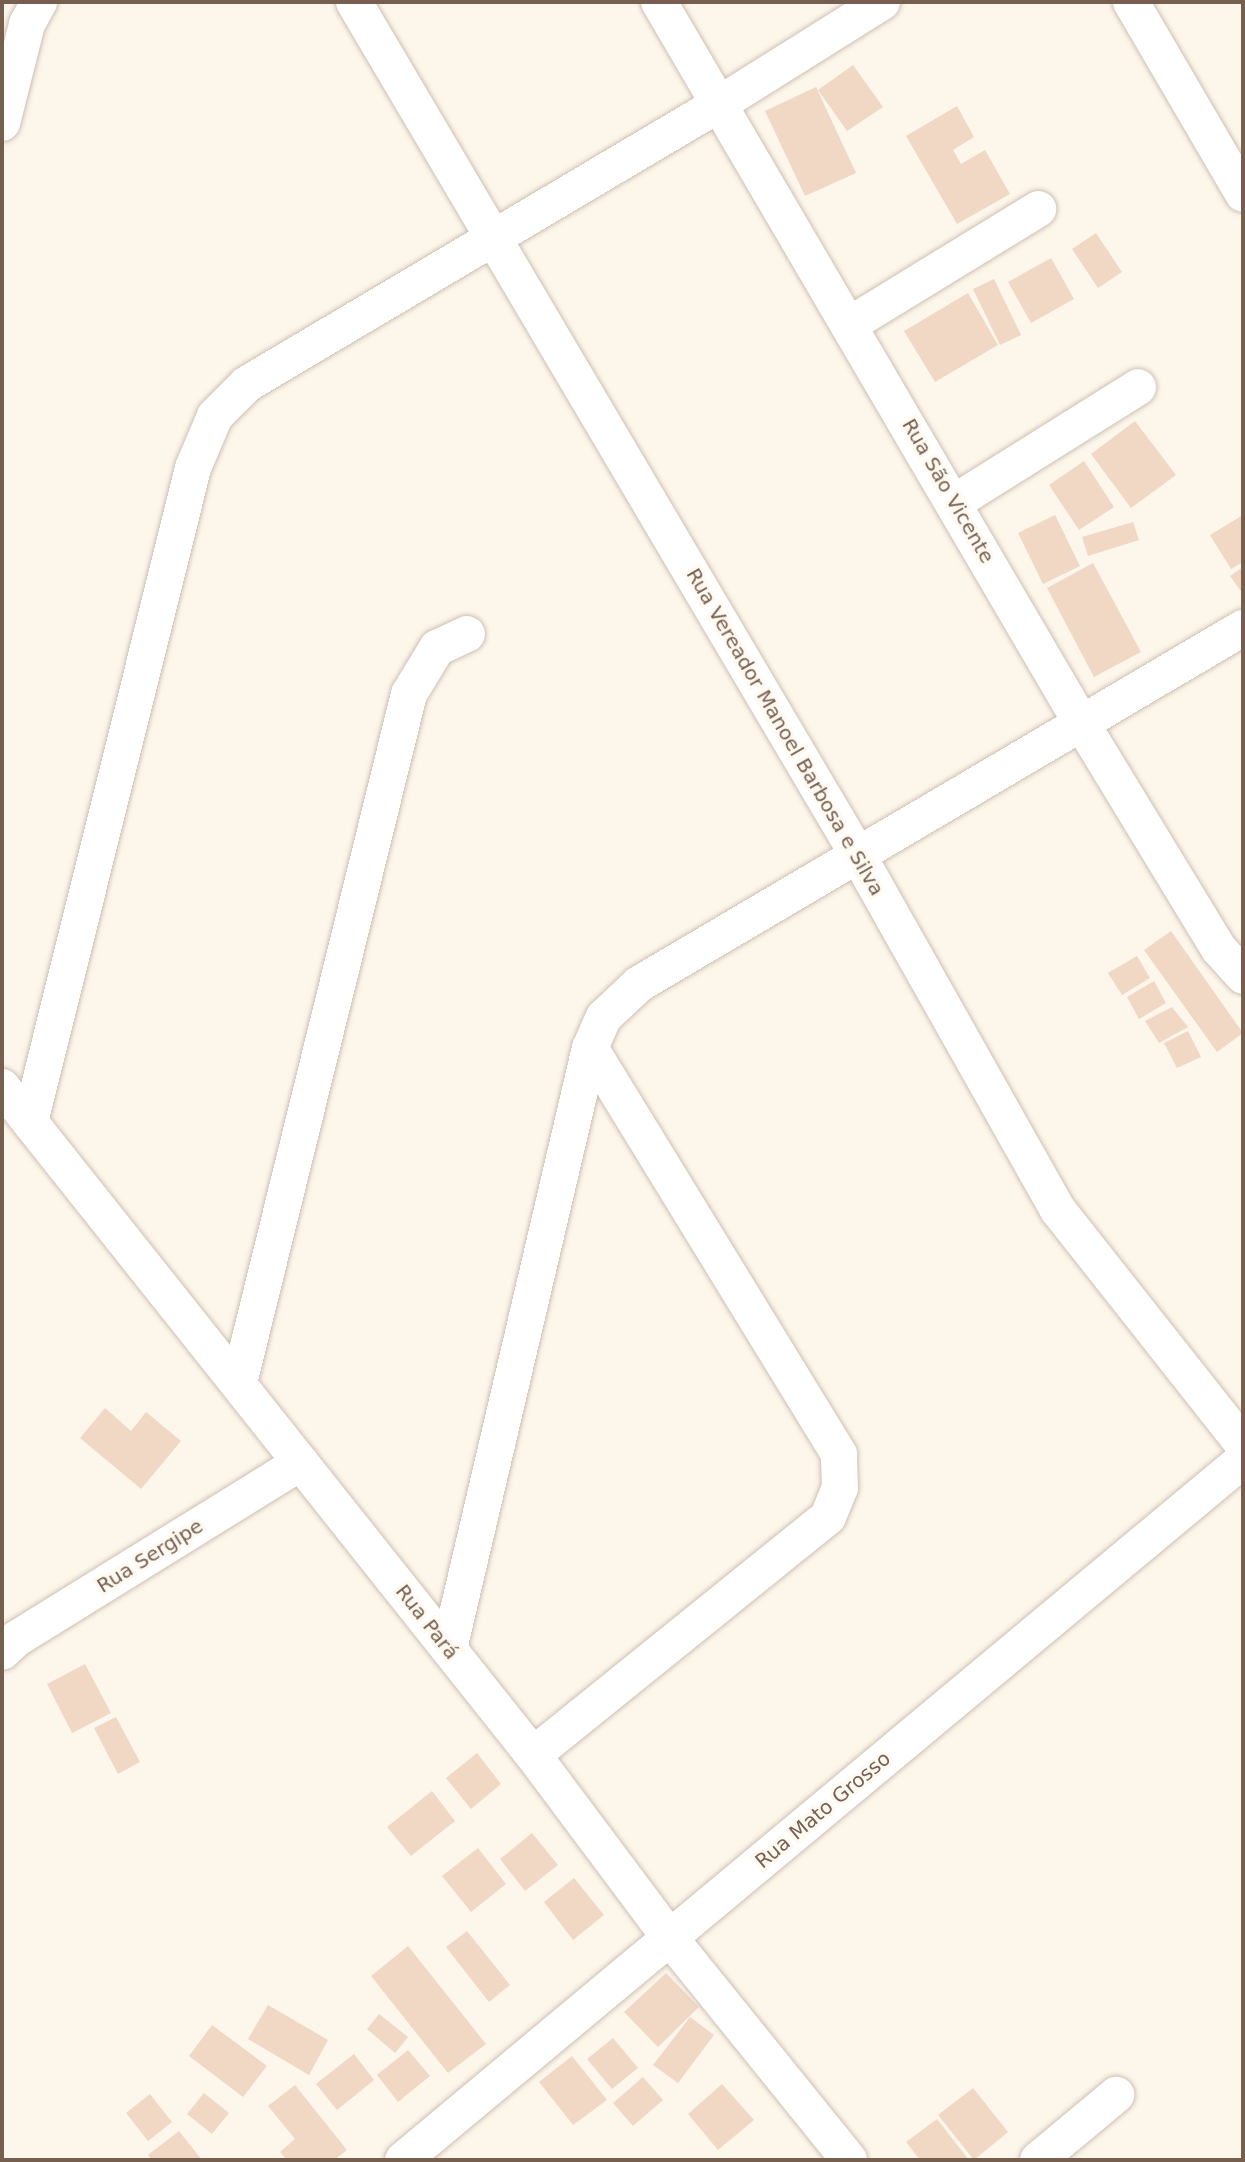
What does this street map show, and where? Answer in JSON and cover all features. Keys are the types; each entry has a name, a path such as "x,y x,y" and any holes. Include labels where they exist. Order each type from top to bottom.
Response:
{"street":[{"path":"2,123 27,24 39,2"},
{"name":"Rua Vereador Manoel Barbosa e Silva","path":"354,2 859,857 1058,1210 1243,1444"},
{"name":"Rua São Vicente","path":"659,2 955,502 1082,724 1231,942 1243,976"},
{"path":"30,1122 193,468 215,416 247,384 721,103 882,2"},
{"path":"1131,2 1243,194"},
{"path":"849,325 1038,209"},
{"path":"955,502 1138,387"},
{"path":"449,1649 590,1048 604,1017 639,984 1243,628"},
{"path":"239,1383 409,694 437,648 467,634"},
{"path":"533,1755 828,1517 840,1488 839,1454 590,1048"},
{"name":"Rua Pará","path":"2,1087 533,1755 670,1938 849,2160"},
{"name":"Rua Mato Grosso","path":"403,2160 1243,1460"},
{"name":"Rua Sergipe","path":"7,1637 301,1462"},
{"path":"1038,2160 1116,2095"}],"building":[{"path":"853,65 883,107 847,131 818,90"},
{"path":"816,87 856,173 805,196 765,111"},
{"path":"957,106 974,137 953,150 961,164 985,150 1010,194 957,224 906,136"},
{"path":"1096,233 1122,272 1098,288 1072,249"},
{"path":"1051,258 1074,299 1031,323 1008,282"},
{"path":"994,279 1021,335 1000,345 973,289"},
{"path":"968,293 998,345 935,382 904,331"},
{"path":"1135,421 1176,475 1131,508 1091,454"},
{"path":"1084,461 1114,507 1079,530 1049,485"},
{"path":"1055,515 1080,566 1043,584 1018,533"},
{"path":"1243,515 1243,562 1231,569 1210,535"},
{"path":"1133,522 1139,540 1088,556 1082,537"},
{"path":"1093,563 1141,652 1094,677 1047,588"},
{"path":"1243,567 1243,594 1230,576"},
{"path":"1171,931 1243,1033 1217,1052 1144,950"},
{"path":"1137,956 1150,978 1122,995 1108,973"},
{"path":"1154,981 1166,1003 1139,1019 1127,997"},
{"path":"1172,1007 1188,1027 1159,1043 1145,1021"},
{"path":"1188,1031 1201,1057 1177,1068 1164,1043"},
{"path":"105,1408 131,1431 146,1412 181,1441 141,1489 80,1438"},
{"path":"85,1664 111,1713 72,1733 47,1684"},
{"path":"116,1717 140,1762 118,1774 94,1728"},
{"path":"477,1753 501,1784 471,1809 446,1778"},
{"path":"432,1791 455,1821 411,1856 387,1827"},
{"path":"532,1833 558,1865 525,1891 500,1859"},
{"path":"478,1848 506,1884 471,1912 442,1876"},
{"path":"574,1878 604,1915 573,1940 544,1902"},
{"path":"467,1931 510,1985 489,2002 446,1947"},
{"path":"408,1946 486,2044 448,2073 371,1976"},
{"path":"666,1973 699,2007 658,2047 624,2012"},
{"path":"268,2005 328,2040 309,2075 248,2039"},
{"path":"379,2014 408,2037 395,2053 367,2029"},
{"path":"690,2017 714,2035 678,2083 653,2065"},
{"path":"212,2025 267,2066 243,2097 189,2056"},
{"path":"613,2038 638,2068 612,2089 587,2059"},
{"path":"408,2050 430,2076 398,2102 377,2075"},
{"path":"354,2054 374,2080 337,2110 316,2084"},
{"path":"572,2056 607,2100 573,2125 539,2082"},
{"path":"643,2077 663,2100 633,2126 613,2103"},
{"path":"722,2084 754,2120 718,2150 688,2114"},
{"path":"295,2085 347,2150 334,2160 287,2160 280,2152 295,2139 268,2106"},
{"path":"973,2088 1008,2132 974,2160 938,2115"},
{"path":"204,2093 229,2113 212,2134 187,2114"},
{"path":"150,2094 172,2122 148,2141 126,2113"},
{"path":"937,2119 969,2160 920,2160 906,2142"},
{"path":"179,2131 202,2160 152,2160 148,2155"}]}
